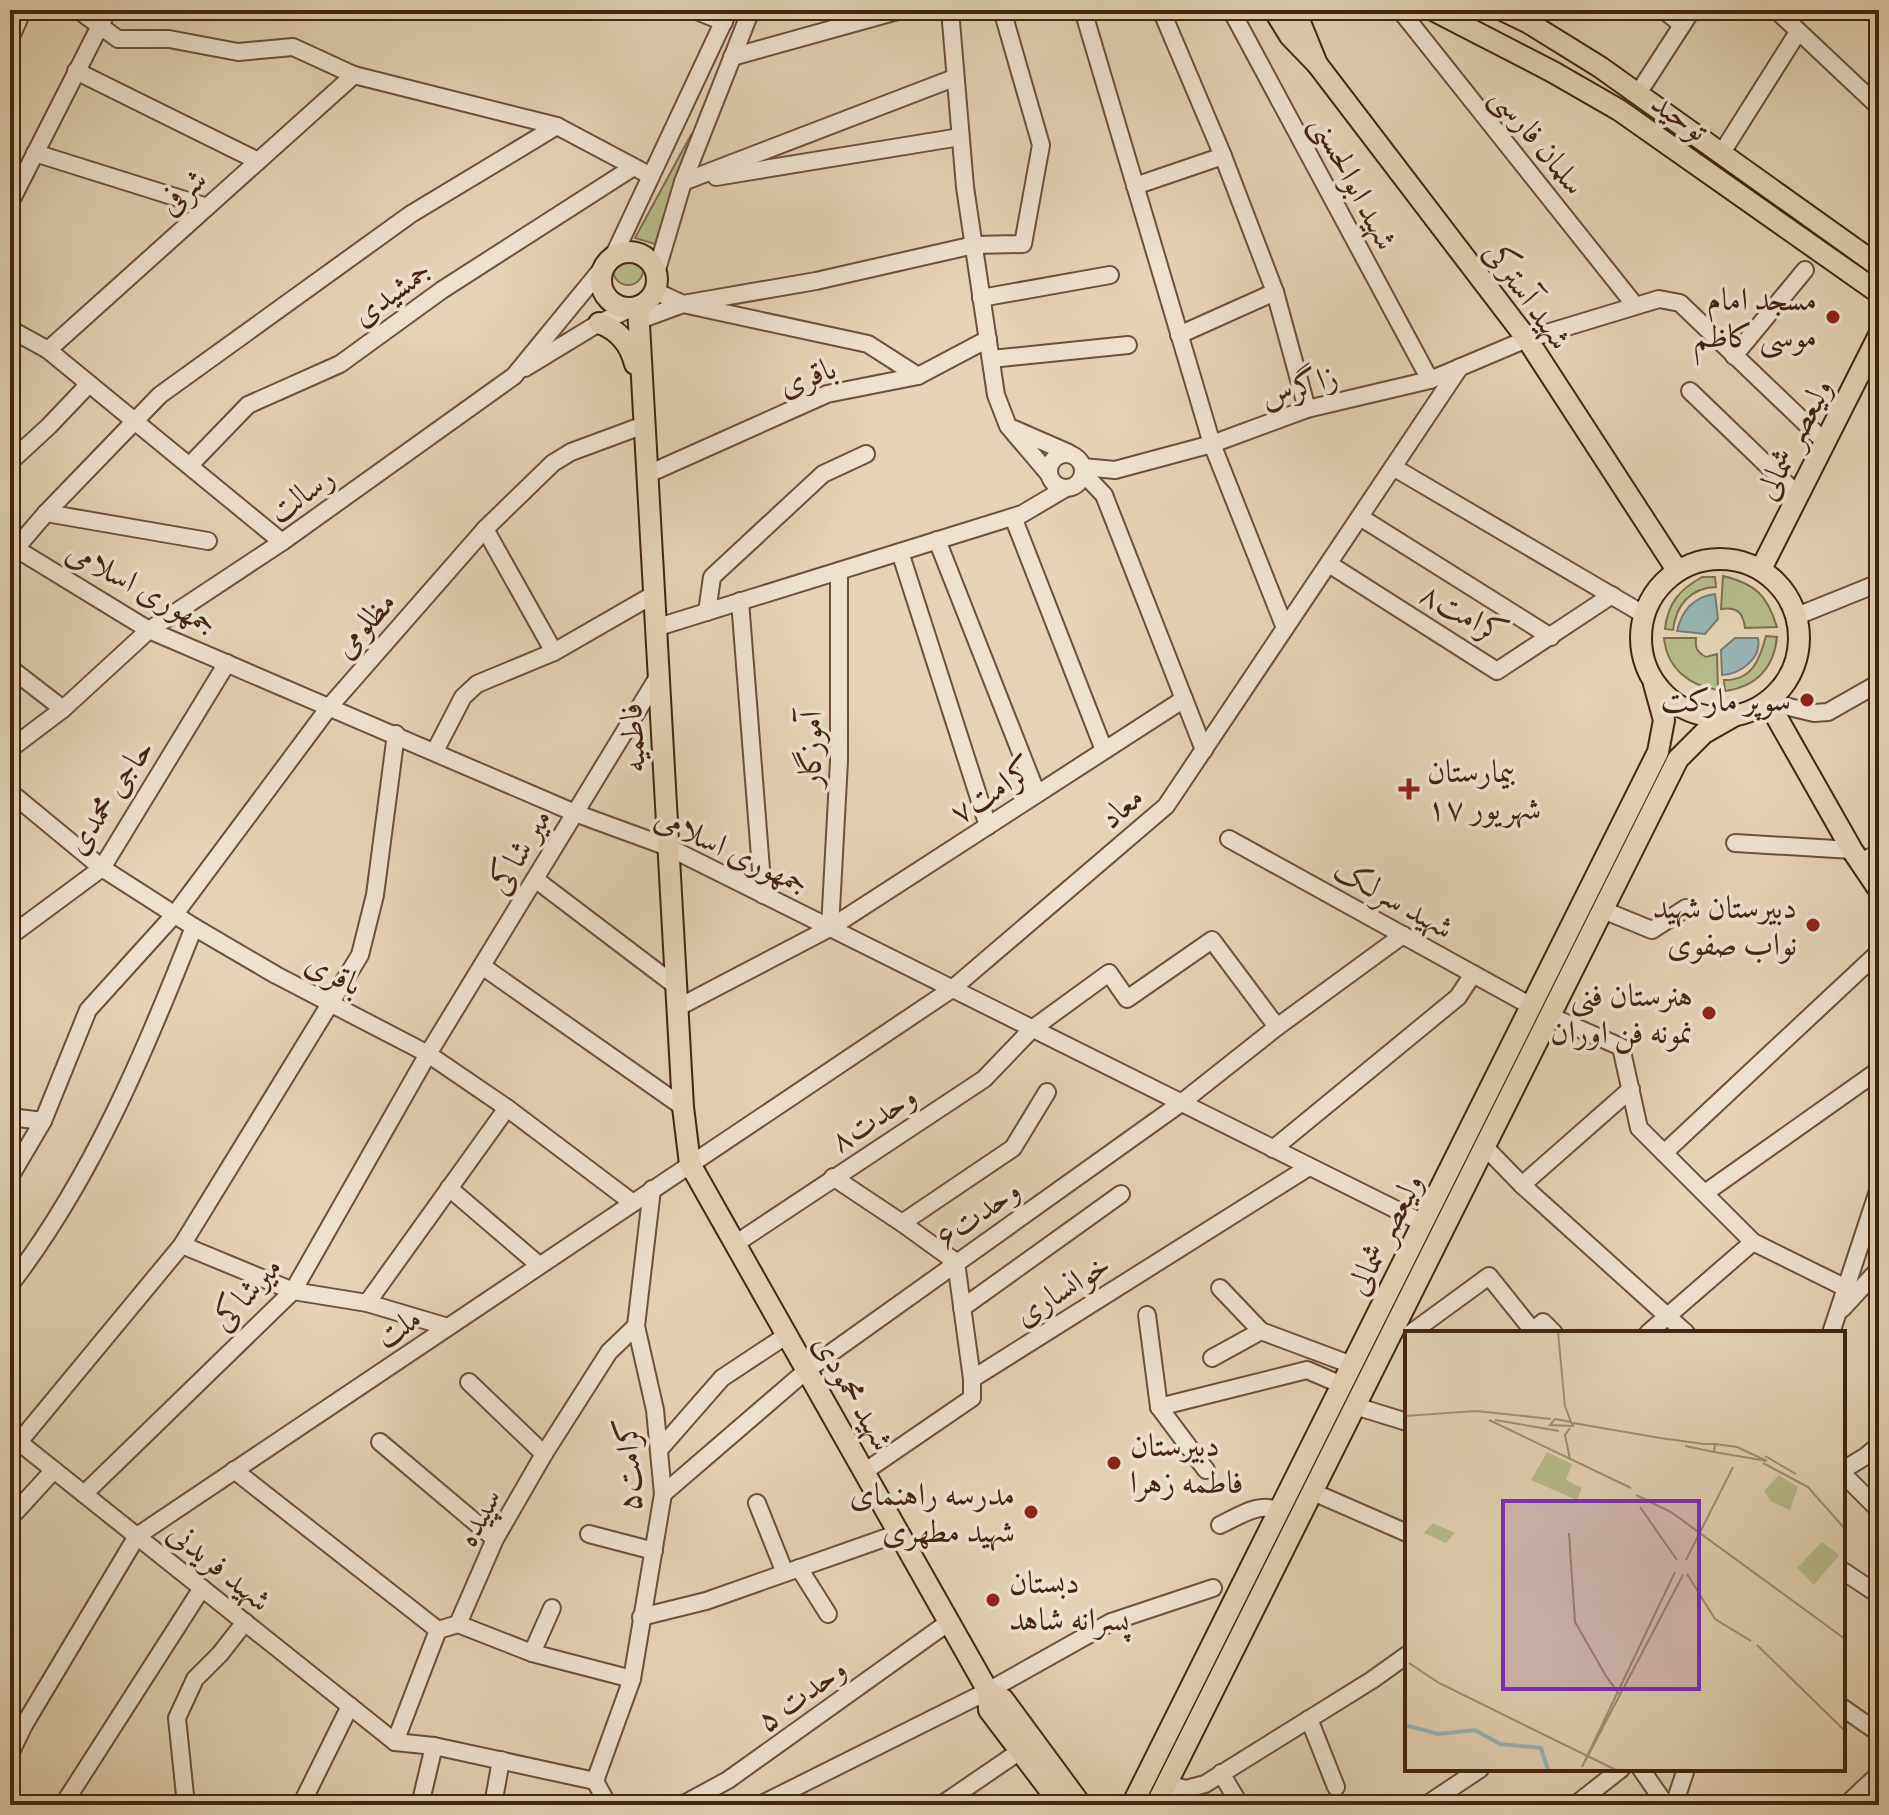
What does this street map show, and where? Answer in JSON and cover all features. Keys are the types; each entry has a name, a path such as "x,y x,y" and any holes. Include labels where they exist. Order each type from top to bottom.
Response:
{"main road":[{"path":"1274,10 1290,36 1317,64"},
{"name":"توحید","path":"1433,10 1619,110 1879,293"},
{"name":"توحید","path":"1502,10 1577,53 1879,266"},
{"path":"1299,15 1317,64"},
{"path":"1567,80 1577,53"},
{"name":"شهید آسترکی","path":"1317,64 1527,339 1677,570"},
{"path":"622,253 639,254 647,259 656,282 651,298 636,312 616,306 605,295 600,280 609,261 622,253"},
{"name":"فاطمیه","path":"636,312 683,1107 690,1164"},
{"path":"599,323 622,336 632,353 642,391"},
{"name":"ولیعصر شمالی","path":"1761,569 1879,335"},
{"path":"1719,558 1741,561 1761,569 1777,582 1797,616 1800,640 1796,663 1785,684 1768,702 1732,717 1693,713 1671,701 1654,684 1643,662 1640,638 1643,614 1656,589 1677,570 1697,561 1719,558"},
{"name":"ولیعصر شمالی","path":"1132,1805 1658,752 1664,720 1654,684"},
{"path":"1768,702 1856,856 1879,890"},
{"name":"ولیعصر شمالی","path":"1406,1331 1485,1147 1678,759 1704,733 1732,717"},
{"name":"شهید محمودی","path":"690,1164 988,1691 989,1710 1061,1805"},
{"name":"ولیعصر شمالی","path":"1156,1805 1355,1406 1405,1334"},
{"name":"شهید محمودی","path":"988,1691 1003,1699 1081,1805"}],"street":[{"path":"10,39 23,10"},
{"path":"78,10 118,39 169,39 238,52 293,47 354,75 557,126 651,176"},
{"path":"10,203 108,10"},
{"path":"694,10 726,16"},
{"path":"751,10 683,182 656,282 683,304 868,344 918,376"},
{"path":"732,57 901,10"},
{"path":"950,10 960,137 996,395 1008,426 1057,486 1066,488"},
{"path":"514,376 599,323 636,312 816,281 974,245 1023,244 1041,145 1002,10"},
{"path":"1083,10 1212,444 1285,628"},
{"path":"1161,10 1223,156 1275,292 1307,409"},
{"name":"شهید ابوالحسنی","path":"1231,10 1430,380"},
{"name":"سلمان فارسی","path":"1400,10 1634,304"},
{"path":"1664,10 1682,25"},
{"path":"1637,95 1692,10"},
{"path":"1776,10 1879,107"},
{"name":"رسالت","path":"10,749 63,709 149,630 282,542 514,376 609,261 726,16"},
{"path":"1721,154 1798,32"},
{"path":"76,71 258,161"},
{"name":"شرفی","path":"48,350 354,75"},
{"path":"683,182 954,78"},
{"path":"12,549 160,395 411,214 557,126"},
{"path":"683,182 960,137"},
{"path":"35,153 207,207"},
{"path":"1135,186 1223,156"},
{"name":"جمشیدی","path":"190,465 248,405 340,364 442,290 632,168"},
{"path":"1734,356 1805,270"},
{"path":"981,298 1110,275"},
{"path":"1179,335 1275,292"},
{"name":"زاگرس","path":"1083,470 1115,470 1212,444 1307,409 1430,380 1527,339 1634,304 1659,299 1680,303 1825,442"},
{"path":"10,329 48,350 282,542"},
{"name":"باقری","path":"646,475 827,394 918,376 988,339"},
{"path":"991,359 1128,345"},
{"name":"معاد","path":"690,1164 952,989 1166,806 1460,367"},
{"path":"10,462 89,384"},
{"path":"1690,391 1798,495"},
{"name":"مظلومی","path":"10,1177 43,1121 88,1010 175,914 330,706 485,529 562,458 644,425"},
{"path":"1008,426 1078,458 1083,470 1104,495 1204,750"},
{"path":"1018,515 1050,476 1054,458 1069,453"},
{"path":"707,612 712,577 823,474 866,454"},
{"path":"1393,467 1643,614"},
{"path":"655,628 1018,515 1076,485 1083,470"},
{"path":"46,513 208,541"},
{"path":"1018,515 1104,750"},
{"path":"1360,517 1551,637"},
{"path":"485,529 554,652"},
{"path":"937,540 1037,794"},
{"name":"جمهوری اسلامی","path":"12,549 149,630 575,813 668,847 1423,1223"},
{"path":"900,552 988,826"},
{"name":"کرامت۸","path":"1329,564 1497,671 1612,595"},
{"name":"آموزگار","path":"830,928 839,761 839,571"},
{"path":"1797,616 1879,583"},
{"path":"435,751 463,697 477,684 554,652 653,595"},
{"path":"740,601 763,895"},
{"name":"حاجی محمدی","path":"10,936 102,868 227,663"},
{"path":"10,668 63,709"},
{"name":"میر شاکی","path":"428,1054 658,677"},
{"path":"1768,702 1814,713 1828,712 1879,683"},
{"name":"کرامت۷","path":"677,1008 830,928 1184,699"},
{"path":"15,1438 182,1245 360,955 375,895 396,734"},
{"name":"باقری","path":"10,792 102,868 276,975 428,1054 507,1108 633,1203"},
{"name":"شهید سرلک","path":"1229,839 1531,1006"},
{"path":"1735,843 1856,856 1879,853"},
{"path":"535,879 676,986"},
{"path":"1603,910 1652,930 1686,908"},
{"path":"10,1285 98,1150 167,996 194,927"},
{"name":"وحدت۶","path":"663,1494 807,1370 1181,1103 1277,1027 1403,935"},
{"name":"وحدت۸","path":"735,1244 984,1079 1032,1029 1109,973 1127,999 1212,940 1277,1027"},
{"path":"1664,1153 1879,952"},
{"path":"482,966 683,1107"},
{"path":"1273,1149 1458,997 1473,974"},
{"path":"1550,1016 1621,1047 1639,1128 1753,1242 1846,1288"},
{"name":"میرشاکی","path":"84,1494 293,1291 428,1054"},
{"path":"1705,1193 1879,1070"},
{"path":"1522,1185 1631,1089"},
{"path":"902,1223 1013,1148 1047,1092"},
{"path":"367,1303 507,1108"},
{"path":"10,1117 43,1121"},
{"path":"1485,1147 1522,1185 1684,1331"},
{"name":"ملت","path":"137,1536 690,1164"},
{"name":"خوانساری","path":"864,1472 972,1398 972,1379 1309,1167"},
{"path":"833,1177 956,1262 972,1379"},
{"path":"449,1188 539,1265"},
{"path":"1832,1327 1879,1188"},
{"name":"کرامت۵","path":"595,1781 632,1679 663,1494 655,1410 636,1326 652,1189"},
{"path":"962,1308 1121,1194"},
{"path":"1650,1331 1753,1242"},
{"path":"182,1245 293,1291 367,1303 448,1327"},
{"path":"1832,1327 1879,1269"},
{"path":"1409,1331 1489,1276 1531,1331"},
{"path":"1220,1288 1261,1331 1352,1365"},
{"path":"1147,1315 1159,1407 1206,1470"},
{"path":"1533,1331 1543,1322 1552,1331"},
{"name":"سپیده","path":"458,1624 495,1539 544,1454 609,1352 636,1326"},
{"path":"1212,1358 1261,1331"},
{"path":"659,1450 722,1378 787,1335"},
{"path":"1159,1407 1307,1370 1342,1385"},
{"path":"469,1382 544,1454"},
{"path":"1355,1406 1405,1421"},
{"name":"شهید فریدنی","path":"15,1438 395,1742"},
{"path":"380,1442 495,1539"},
{"path":"1845,1471 1879,1445"},
{"path":"10,1518 54,1470"},
{"path":"234,1470 438,1630"},
{"path":"1845,1474 1879,1510"},
{"path":"1313,1492 1405,1532"},
{"path":"757,1503 792,1571 828,1614"},
{"path":"1220,1525 1261,1506 1270,1506 1279,1511"},
{"path":"641,1617 706,1601 899,1533"},
{"path":"589,1534 654,1551"},
{"path":"10,1754 15,1727 137,1536"},
{"path":"1845,1572 1879,1595"},
{"path":"63,1805 202,1588"},
{"path":"760,1805 988,1691 1111,1622 1213,1588"},
{"path":"532,1653 552,1608"},
{"path":"186,1805 177,1718 195,1679 245,1622"},
{"name":"وحدت ۵","path":"682,1805 728,1780 949,1622"},
{"path":"438,1630 458,1624 532,1653 632,1679"},
{"path":"438,1630 395,1742 434,1746 595,1781 608,1805"},
{"path":"1167,1784 1195,1788 1372,1680 1405,1656"},
{"path":"301,1805 350,1706"},
{"path":"1845,1709 1879,1733"},
{"path":"1309,1719 1336,1787"},
{"path":"420,1805 434,1746"},
{"path":"941,1805 1020,1751"},
{"path":"493,1805 501,1760"},
{"path":"1426,1805 1477,1771"},
{"path":"1575,1805 1618,1771"},
{"path":"1642,1771 1666,1805"},
{"path":"1674,1805 1685,1771"},
{"path":"1221,1773 1240,1805"},
{"path":"1846,1805 1879,1774"}],"green space":[{"path":"692,133 655,244 635,238"},
{"path":"628,255 639,259 643,270 639,281 628,285 617,281 613,270 617,259"},
{"path":"1723,576 1759,592 1777,627 1745,628 1738,612 1721,609"},
{"path":"1702,577 1715,577 1716,587 1692,594 1677,613 1673,630 1665,629 1676,598"},
{"path":"1766,636 1777,637 1772,658 1762,674 1746,685 1725,691 1724,680 1742,677 1753,667"},
{"path":"1664,638 1696,638 1700,653 1706,657 1717,654 1718,690 1707,688 1681,674 1670,658"}],"water":[{"path":"1715,594 1718,619 1705,634 1677,631 1682,617 1695,601"},
{"path":"1735,638 1758,638 1757,652 1743,668 1722,675 1721,650"}],"place":[{"name":"مسجد امام موسی کاظم","path":"1833,317"},
{"name":"سوپر مارکت","path":"1807,700"},
{"name":"بیمارستان ۱۷ شهریور","path":"1409,789"},
{"name":"دبیرستان شهید نواب صفوی","path":"1813,925"},
{"name":"هنرستان فنی نمونه فن اوران","path":"1709,1013"},
{"name":"دبیرستان فاطمه زهرا","path":"1114,1463"},
{"name":"مدرسه راهنمای شهید مطهری","path":"1031,1512"},
{"name":"دبستان پسرانه شاهد","path":"993,1600"}]}
